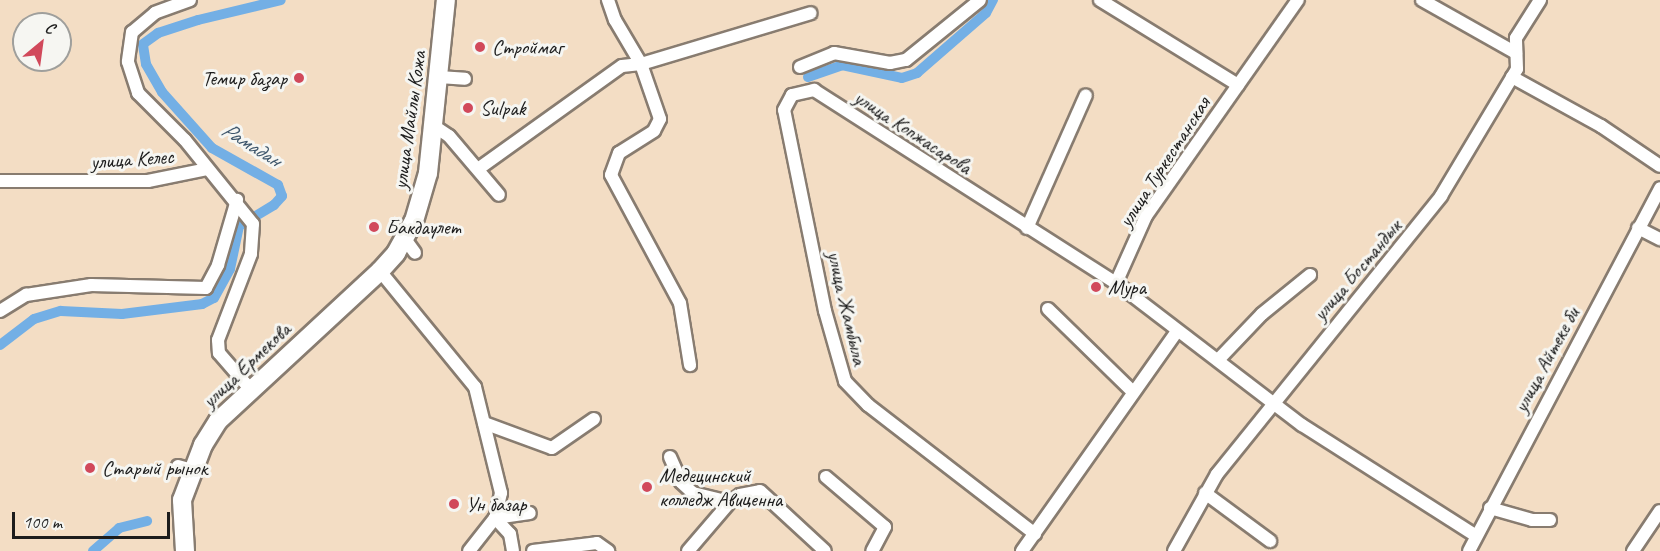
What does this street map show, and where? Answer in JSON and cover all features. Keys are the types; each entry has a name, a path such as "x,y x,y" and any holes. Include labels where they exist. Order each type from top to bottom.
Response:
{"main road":[{"name":"улица Майлы Кожа","path":"380,271 410,246 428,173 446,0"},
{"name":"улица Ермекова","path":"185,551 182,500 192,469 218,421 380,271"}],"street":[{"path":"190,0 156,13 132,32 128,62 138,93 185,140 207,169 237,200 253,224 251,254 218,340 219,353 231,376 251,390"},
{"path":"608,0 615,20 641,64 660,110 659,125 619,153 610,175 680,303 690,365"},
{"path":"800,67 834,53 880,62 906,60 980,0"},
{"path":"1100,0 1238,85"},
{"name":"улица Туркестанская","path":"1116,283 1146,216 1298,0"},
{"path":"1422,0 1516,53"},
{"name":"улица Бостандык","path":"1174,551 1205,493 1273,404 1441,196 1512,77 1519,63 1516,38 1540,0"},
{"path":"478,169 602,78 629,63 641,64 811,13"},
{"path":"439,76 465,80"},
{"path":"1512,77 1600,126 1660,166"},
{"name":"улица Копжасарова","path":"783,110 792,95 812,89 1116,283"},
{"path":"1027,228 1086,95"},
{"name":"улица Жамбыла","path":"783,110 825,311 845,381 868,405 1035,534"},
{"path":"434,126 449,136 499,195"},
{"name":"улица Келес","path":"0,181 148,181 207,169"},
{"name":"улица Айтеке би","path":"1469,551 1660,188"},
{"path":"0,311 26,295 91,285 206,288 218,265 237,200"},
{"path":"1638,228 1660,239"},
{"path":"380,271 463,369 477,397 501,493 495,518 469,551"},
{"path":"1219,359 1262,314 1310,275"},
{"path":"1116,283 1177,331 1219,359 1273,404 1397,488 1476,536"},
{"path":"1048,309 1134,392"},
{"path":"1022,551 1177,331"},
{"path":"484,423 552,448 594,419"},
{"path":"670,457 681,482 693,493 730,502"},
{"path":"826,477 885,527 872,551"},
{"path":"688,551 730,502 751,491 763,492 825,551"},
{"path":"1205,493 1270,541"},
{"path":"1490,508 1532,520 1550,520"},
{"path":"1633,551 1660,511"},
{"path":"495,518 530,513"},
{"path":"495,518 510,534 513,551"},
{"path":"474,522 486,530"},
{"path":"533,551 597,543 608,551"}],"waterway":[{"name":"Рамадан","path":"0,345 34,319 61,311 122,314 202,304 214,298 230,269 239,226 274,205 282,196 278,185 212,148 162,92 146,64 143,44 158,33 198,20 281,0"},
{"path":"808,77 842,65 902,78 917,73 986,13 993,0"},
{"name":"Рамадан","path":"93,551 119,528 147,521"}],"place":[{"name":"Строймаг","path":"480,47"},
{"name":"Темир базар","path":"299,78"},
{"name":"Sulpak","path":"468,108"},
{"name":"Бакдаулет","path":"374,227"},
{"name":"Мура","path":"1096,287"},
{"name":"Старый рынок","path":"90,468"},
{"name":"Медецинский колледж Авиценна","path":"647,487"},
{"name":"Ун базар","path":"454,504"}]}
